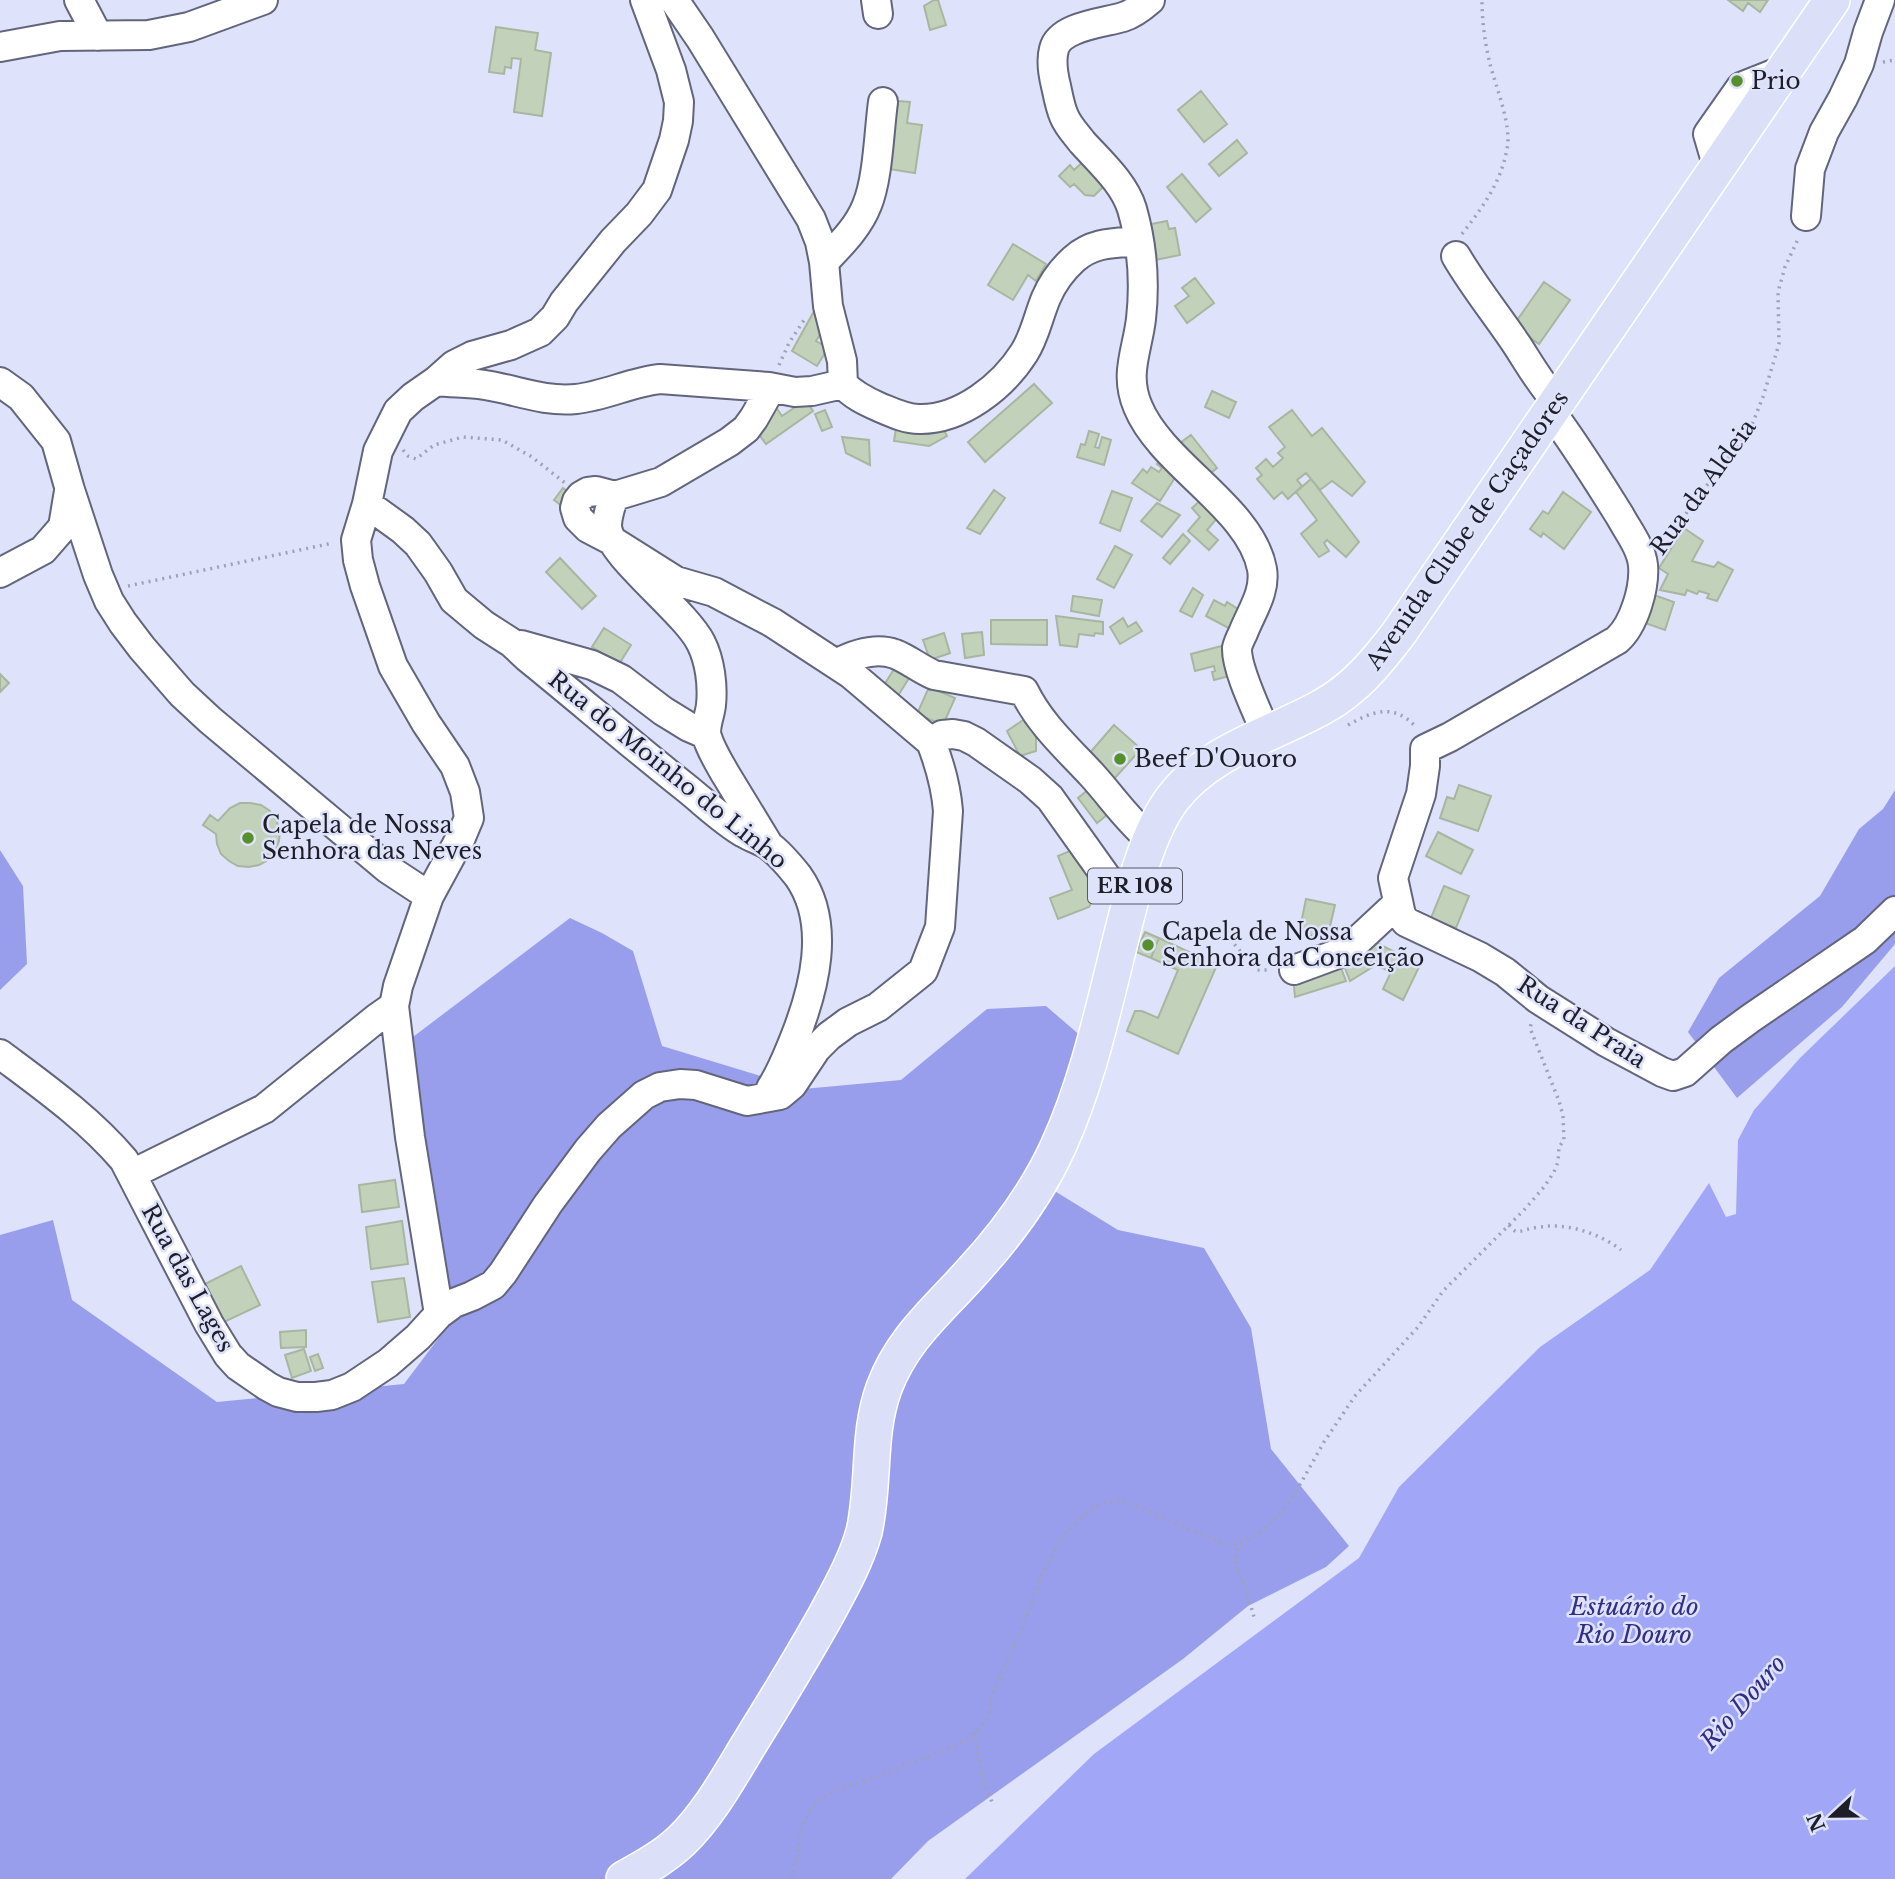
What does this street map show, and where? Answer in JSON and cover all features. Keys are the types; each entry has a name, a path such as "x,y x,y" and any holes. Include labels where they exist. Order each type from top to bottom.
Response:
{"main road":[{"name":"Avenida Clube de Caçadores","path":"624,1879 658,1860 680,1842 705,1815 781,1693 849,1572 864,1532 873,1435 879,1404 890,1373 920,1326 1004,1235 1044,1175 1058,1147 1081,1089 1131,898 1161,813 1175,795 1215,761 1266,733 1322,708 1342,695 1374,666 1407,622 1832,0"}],"street":[{"path":"79,0 98,36"},
{"path":"0,47 60,36 149,34 189,27 262,0"},
{"path":"439,1314 410,1137 394,1006 398,986 429,896 469,818 465,792 455,766 393,666 365,586 356,540 378,451 398,411 454,365 540,332 555,317 612,240 639,214 657,190 674,140 679,102 671,69 645,0"},
{"path":"674,0 811,219 820,242 828,306 842,361 843,384 858,398 904,417 918,419 935,418 957,411 996,385 1011,370 1031,341 1046,297 1073,260 1094,246 1104,243 1139,241"},
{"path":"1150,0 1126,16 1079,28 1059,40 1054,47 1052,62 1054,79 1063,116 1126,193 1131,207 1143,273 1140,322 1132,361 1132,387 1137,407 1167,450 1247,532 1257,551 1263,586 1237,647 1239,664 1266,733"},
{"path":"1806,216 1810,169 1824,132 1859,64 1880,0"},
{"path":"825,272 856,226 867,204 873,181 883,102"},
{"path":"1456,256 1545,390 1565,430 1638,548 1643,564"},
{"path":"436,380 482,384 553,400 599,396 645,380 660,379 771,387 795,392 843,384"},
{"path":"0,382 21,397 56,441 69,490 105,593 122,623 142,648 210,720 388,869 429,896"},
{"path":"764,1099 780,1095 792,1085 816,1049 830,1035 848,1022 878,1007 923,971 940,927 947,811 947,791 943,774 931,741 851,674 773,623 714,592 676,581 582,523 575,508 581,496 588,492 615,495 661,482 729,442 746,429 771,387"},
{"path":"0,573 43,550 63,527 69,490"},
{"path":"615,495 607,527 611,540 701,642 709,664 712,687 705,734 714,754 769,845"},
{"name":"Rua do Moinho do Linho","path":"367,504 418,544 454,600 484,625 512,642 528,659 721,816 744,833 769,845 797,876 807,892 815,916 816,959 804,1015 780,1075 764,1099"},
{"name":"Rua da Aldeia","path":"1425,749 1617,640 1626,632 1637,604 1643,564"},
{"path":"512,642 592,665 621,679 663,711 705,734"},
{"path":"836,664 866,652 881,651 895,654 934,675 1024,691 1042,723 1093,776 1133,825 1151,840"},
{"path":"931,741 942,735 964,736 1030,780 1050,798 1112,884 1131,898"},
{"path":"1294,970 1340,954 1398,903 1393,878 1420,794 1425,749"},
{"name":"Rua da Praia","path":"1398,903 1406,922 1480,957 1505,972 1538,999 1606,1042 1672,1076 1685,1072 1721,1040 1865,940 1895,911"},
{"path":"132,1174 264,1109 394,1006"},
{"name":"Rua das Lages","path":"0,1054 87,1121 124,1160 209,1324 228,1354 252,1377 278,1392 298,1397 332,1395 352,1387 388,1363 454,1303 493,1284 588,1150 609,1126 643,1095 660,1087 680,1083 696,1085 747,1101 764,1099"}],"path":[{"path":"1456,256 1456,245 1493,191 1508,147 1506,120 1489,61 1482,19 1482,0"},
{"name":"Rua da Aldeia","path":"1643,564 1654,560 1664,549 1693,503 1752,425 1779,344 1778,292 1806,216"},
{"path":"771,387 775,372 789,343 805,319 825,272"},
{"path":"393,422 399,444 408,456 416,459 434,445 463,437 502,440 532,457 581,496"},
{"path":"105,593 274,554 356,540"},
{"path":"1339,730 1364,716 1387,711 1398,713 1409,719 1418,729 1425,749"},
{"path":"1230,939 1256,970 1294,970"},
{"path":"1254,1617 1244,1585 1236,1570 1237,1549 1284,1510 1355,1396 1418,1327 1443,1291 1509,1225 1554,1172 1563,1140 1563,1116 1530,1028 1538,999"},
{"path":"1509,1225 1517,1232 1548,1226 1572,1229 1599,1237 1621,1250"},
{"path":"792,1879 809,1812 824,1797 944,1752 984,1722 989,1714 991,1698 1042,1574 1062,1537 1090,1510 1102,1503 1123,1500 1214,1541 1226,1544 1245,1542"},
{"path":"974,1732 982,1777 992,1802"}],"shaded area":[{"path":"1895,790 1895,944 1842,1007 1737,1098 1688,1032 1719,978 1820,896 1859,829 1883,809"},
{"path":"0,850 23,886 27,964 0,990"},
{"path":"570,918 633,951 662,1046 803,1089 901,1080 987,1009 1046,1006 1082,1037 1097,1044 1027,1174 1118,1230 1204,1248 1251,1328 1271,1449 1349,1546 1326,1567 1248,1606 1183,1659 928,1841 891,1879 0,1879 0,1235 53,1220 72,1300 217,1402 404,1384 453,1319 405,1043"}],"water":[{"name":"Estuário do Rio Douro","path":"1895,966 1895,1879 965,1879 1094,1754 1359,1558 1399,1487 1540,1347 1650,1270 1709,1183 1726,1217 1736,1214 1738,1140 1754,1110 1800,1058"}],"building":[{"path":"938,0 946,25 930,30 924,6"},
{"path":"1728,0 1768,0 1760,12 1748,3 1743,11"},
{"path":"496,27 538,33 535,50 551,53 542,116 514,112 521,59 512,58 511,68 505,67 504,74 489,72"},
{"path":"1201,91 1227,124 1204,142 1178,110"},
{"path":"898,101 910,102 907,123 922,125 915,173 889,169"},
{"path":"1237,140 1247,153 1219,176 1209,164"},
{"path":"1085,160 1107,183 1094,196 1085,195 1074,184 1070,187 1059,176 1070,165 1074,170"},
{"path":"1182,174 1211,209 1196,222 1167,187"},
{"path":"1167,221 1169,229 1175,228 1180,255 1155,260 1151,224"},
{"path":"1013,244 1046,264 1036,281 1028,275 1013,300 988,285"},
{"path":"1195,278 1214,303 1187,323 1175,306 1189,296 1182,288"},
{"path":"1544,282 1570,300 1539,344 1513,326"},
{"path":"813,313 828,322 816,341 828,348 817,366 792,351"},
{"path":"1034,384 1052,403 985,462 968,442"},
{"path":"1212,391 1236,402 1229,418 1205,407"},
{"path":"770,399 782,416 806,400 813,411 766,444 754,428"},
{"path":"825,410 832,427 822,431 815,414"},
{"path":"1292,410 1312,436 1322,428 1365,482 1352,496 1332,481 1320,490 1306,473 1297,480 1302,486 1288,499 1282,492 1274,499 1257,479 1262,475 1256,468 1266,459 1273,467 1283,458 1278,453 1285,447 1269,427"},
{"path":"897,422 940,422 947,436 929,446 894,441"},
{"path":"1089,431 1099,434 1095,447 1099,448 1102,437 1111,440 1104,465 1077,457 1081,444 1085,445"},
{"path":"1191,435 1217,468 1202,480 1176,446"},
{"path":"842,437 869,440 870,465 846,453"},
{"path":"1160,459 1178,473 1160,501 1132,483 1143,469 1147,473 1151,467 1159,472 1162,468 1157,464"},
{"path":"1311,479 1359,542 1346,557 1327,540 1324,543 1329,551 1319,557 1301,534 1317,520 1296,492"},
{"path":"563,488 575,497 566,509 554,500"},
{"path":"994,490 1005,498 980,534 967,528"},
{"path":"1112,491 1132,498 1120,531 1100,523"},
{"path":"1563,492 1591,512 1564,549 1543,533 1541,537 1530,529 1543,511 1548,514"},
{"path":"1204,497 1219,516 1207,530 1218,540 1209,550 1188,531 1200,517 1192,508"},
{"path":"1157,503 1180,515 1162,537 1141,521"},
{"path":"1684,528 1703,541 1692,561 1714,567 1718,562 1733,570 1717,601 1707,598 1709,594 1699,591 1697,594 1687,590 1685,595 1660,590 1668,574 1659,568"},
{"path":"1183,534 1190,541 1170,564 1163,558"},
{"path":"1115,546 1132,555 1114,588 1097,579"},
{"path":"560,558 596,596 582,609 546,572"},
{"path":"1193,588 1203,595 1192,617 1180,611"},
{"path":"1651,594 1674,602 1665,630 1642,622"},
{"path":"1245,595 1236,632 1206,616 1214,600 1225,606 1227,602 1238,609"},
{"path":"1073,596 1102,600 1099,616 1071,611"},
{"path":"1056,616 1103,622 1103,634 1079,634 1077,647 1060,645"},
{"path":"1123,618 1128,627 1136,622 1142,631 1120,644 1110,627"},
{"path":"991,620 1047,620 1047,645 991,644"},
{"path":"604,628 631,645 619,664 592,647"},
{"path":"982,632 984,655 965,658 962,634"},
{"path":"944,633 950,653 930,660 923,640"},
{"path":"1229,644 1237,674 1214,680 1214,666 1195,671 1191,654"},
{"path":"894,669 909,678 896,699 881,690"},
{"path":"0,674 9,683 0,692"},
{"path":"929,687 955,698 943,725 917,714"},
{"path":"1029,716 1036,730 1036,751 1020,756 1007,731"},
{"path":"1114,725 1141,749 1114,779 1088,755"},
{"path":"1094,785 1113,810 1097,823 1078,798"},
{"path":"1459,785 1491,796 1478,831 1440,818 1447,797 1454,799"},
{"name":"Capela de Nossa Senhora das Neves","path":"240,803 261,805 270,811 280,830 275,851 268,860 259,865 238,866 229,861 221,854 216,834 203,825 210,815 218,821 230,808"},
{"path":"1438,832 1473,850 1461,874 1426,856"},
{"path":"1077,848 1095,897 1089,907 1058,919 1050,898 1072,890 1058,856"},
{"path":"1444,886 1469,896 1456,928 1431,918"},
{"path":"1306,899 1335,905 1327,939 1299,933"},
{"name":"Capela de Nossa Senhora da Conceição","path":"1145,932 1159,938 1151,958 1136,952"},
{"path":"1159,938 1217,965 1178,1054 1127,1031 1135,1011 1158,1018 1178,970 1151,958"},
{"path":"1369,939 1420,965 1403,1000 1383,989 1391,972 1376,965 1350,981 1341,958"},
{"path":"1338,960 1346,981 1295,997 1293,976"},
{"path":"395,1180 399,1207 362,1212 359,1185"},
{"path":"402,1221 408,1264 371,1269 366,1227"},
{"path":"241,1266 260,1305 224,1322 205,1284"},
{"path":"404,1278 410,1317 378,1322 372,1282"},
{"path":"306,1330 306,1347 281,1348 280,1332"},
{"path":"304,1349 311,1371 292,1378 285,1355"},
{"path":"318,1354 323,1368 315,1371 310,1357"}],"place":[{"name":"Prio","path":"1737,81"},
{"name":"Beef D'Ouoro","path":"1120,759"},
{"name":"Capela de Nossa Senhora das Neves","path":"248,838"},
{"name":"Capela de Nossa Senhora da Conceição","path":"1148,945"}],"water label":[{"name":"Rio Douro","path":"1743,1702"}]}
